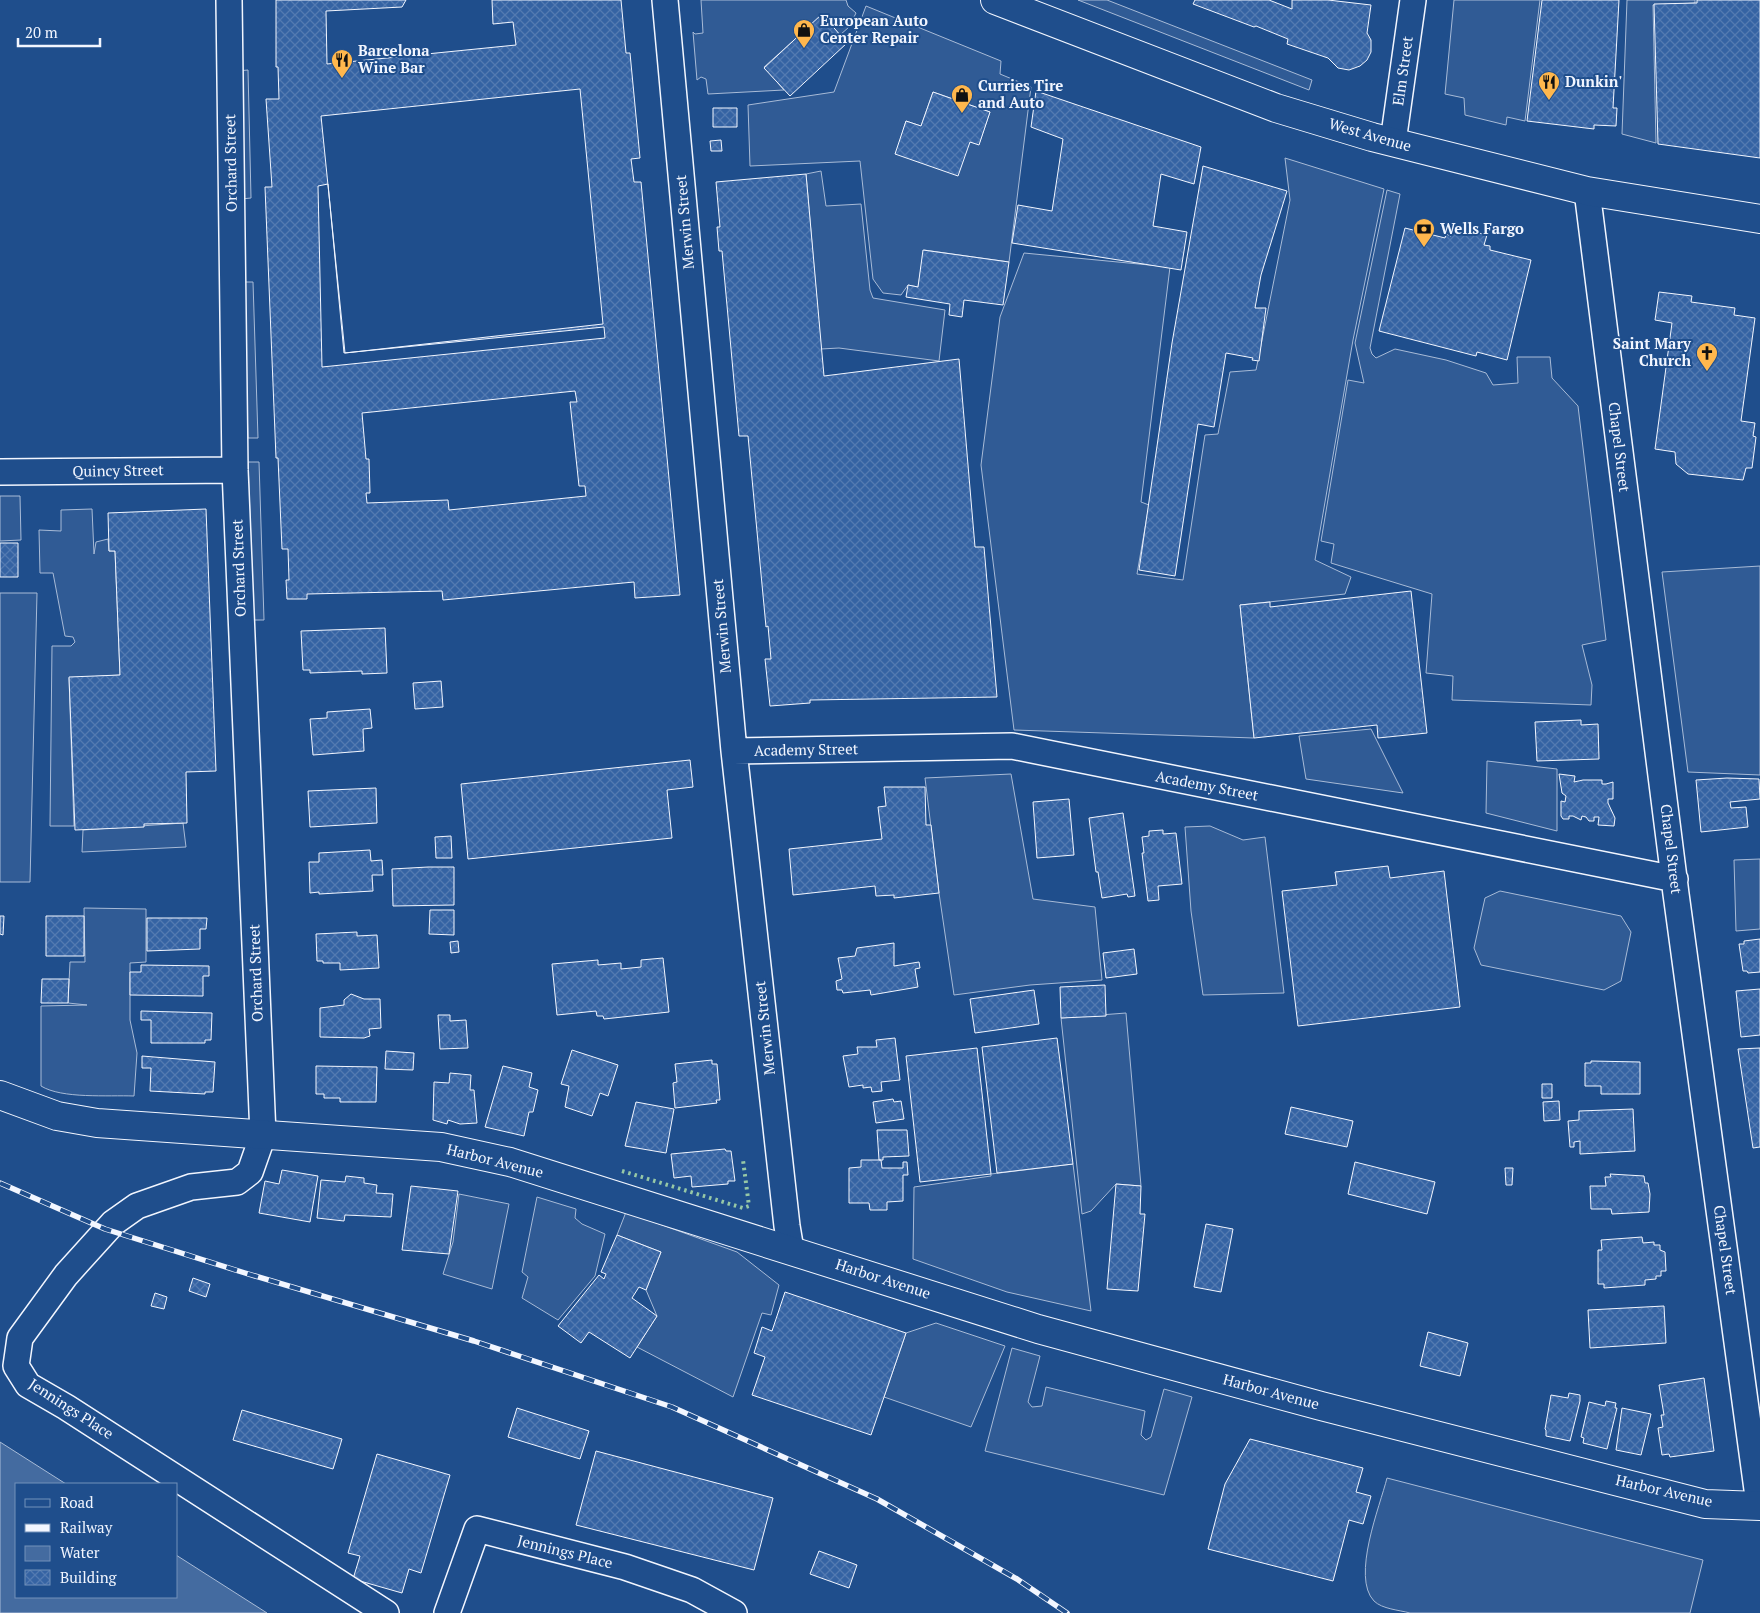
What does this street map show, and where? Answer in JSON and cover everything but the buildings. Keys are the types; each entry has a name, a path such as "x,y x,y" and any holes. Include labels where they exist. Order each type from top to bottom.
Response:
{"main road":[{"name":"West Avenue","path":"994,0 1276,108 1393,142 1587,191 1760,218"},
{"name":"Harbor Avenue","path":"0,1095 57,1116 97,1122 441,1147 510,1162 1038,1329 1322,1406 1705,1504 1760,1505"}],"street":[{"name":"Orchard Street","path":"229,0 235,470 263,1135"},
{"name":"Merwin Street","path":"665,0 734,751 791,1250"},
{"name":"Elm Street","path":"1393,142 1414,0"},
{"name":"Chapel Street","path":"1587,191 1674,880 1760,1505"},
{"name":"Quincy Street","path":"0,472 235,470"},
{"name":"Academy Street","path":"734,751 1012,746 1674,880"},
{"name":"Jennings Place","path":"263,1135 250,1172 237,1182 191,1187 137,1206 105,1229 66,1275 20,1338 16,1366 28,1385 66,1407 386,1613"},
{"name":"Jennings Place","path":"447,1613 477,1529 624,1567 692,1590 734,1613"}],"shaded area":[{"path":"701,0 846,0 848,6 856,13 849,27 840,35 822,15 764,67 784,90 708,94 706,79 701,77 697,80 693,32 695,34 703,33"},
{"path":"1078,0 1107,0 1312,80 1309,90"},
{"path":"1454,0 1540,0 1525,121 1507,117 1506,125 1465,115 1464,98 1445,94"},
{"path":"1627,0 1695,0 1695,3 1653,5 1656,143 1622,134"},
{"path":"866,6 1001,61 1000,74 1031,87 1009,262 924,250 918,287 908,285 901,295 883,293 873,279 860,161 750,166 748,105 834,92","holes":["933,92 990,112 979,144 970,142 896,154 906,121 921,126"]},
{"path":"248,70 251,198 241,199 237,71"},
{"path":"1285,158 1384,189 1353,340 1315,560 1351,577 1345,594 1240,605 1254,738 1014,730 981,465 1000,317 1024,253 1170,267 1141,502 1149,505 1137,574 1183,580 1205,435 1218,434 1230,372 1256,370 1290,200"},
{"path":"821,171 826,206 861,204 870,290 873,298 945,310 939,361 839,348 821,349 806,174"},
{"path":"1387,190 1400,194 1370,348 1372,354 1376,358 1395,349 1446,360 1486,373 1493,385 1518,383 1517,357 1550,357 1552,378 1578,406 1606,640 1582,645 1592,685 1591,705 1452,700 1453,676 1426,673 1432,594 1331,563 1334,544 1321,541 1348,380 1364,383 1355,343"},
{"path":"243,282 253,282 258,438 248,438"},
{"path":"248,462 259,462 264,620 254,620"},
{"path":"0,496 20,496 21,540 0,541"},
{"path":"92,509 94,554 96,542 108,539 109,551 115,551 120,675 69,678 74,826 50,826 52,646 71,646 75,642 73,637 65,636 53,573 40,573 39,530 61,531 61,510"},
{"path":"1760,566 1760,775 1688,772 1662,572"},
{"path":"0,593 37,593 30,882 0,882"},
{"path":"1371,729 1403,793 1306,779 1299,736"},
{"path":"1487,761 1557,769 1557,831 1486,813"},
{"path":"1011,774 1033,899 1095,907 1102,980 1030,985 954,995 925,778"},
{"path":"183,823 186,847 82,852 83,830"},
{"path":"1210,826 1243,840 1265,837 1284,993 1203,995 1191,911 1185,827"},
{"path":"1760,859 1760,929 1736,931 1734,860"},
{"path":"1500,891 1621,916 1631,932 1621,981 1604,990 1481,965 1474,948 1485,898"},
{"path":"84,908 146,909 146,962 130,963 130,1020 137,1053 134,1096 73,1095 41,1086 41,1006 87,1005 68,1003 70,962 85,962"},
{"path":"1126,1013 1141,1186 1116,1184 1091,1211 1082,1214 1061,1018"},
{"path":"1073,1164 1091,1311 1007,1292 913,1259 914,1187 991,1176 991,1174"},
{"path":"459,1194 509,1204 492,1289 443,1274 453,1242"},
{"path":"537,1197 576,1209 575,1218 582,1224 605,1234 595,1276 558,1320 522,1298 528,1277 522,1272"},
{"path":"626,1212 737,1252 779,1285 771,1315 762,1313 733,1397 637,1347 657,1316 646,1290 661,1252 617,1235"},
{"path":"936,1323 1005,1346 971,1427 884,1397 906,1333"},
{"path":"1012,1348 1040,1356 1028,1402 1032,1407 1042,1406 1046,1387 1145,1411 1141,1435 1146,1440 1151,1437 1164,1389 1192,1397 1164,1495 985,1451"},
{"path":"1387,1478 1703,1560 1690,1613 1410,1613 1381,1606 1374,1601 1368,1590 1365,1576 1369,1541"}],"water":[{"path":"0,1442 64,1483 15,1483 15,1598 178,1598 178,1556 267,1613 0,1613"}],"railway":[{"path":"0,1183 105,1229 474,1341 672,1407 877,1499 1017,1579 1067,1613"}],"hedge":[{"path":"622,1171 743,1208 749,1206 743,1160"}],"place":[{"name":"European Auto Center Repair","path":"804,49"},
{"name":"Barcelona Wine Bar","path":"342,79"},
{"name":"Dunkin'","path":"1549,101"},
{"name":"Curries Tire and Auto","path":"962,114"},
{"name":"Wells Fargo","path":"1424,248"},
{"name":"Saint Mary Church","path":"1707,372"}]}
